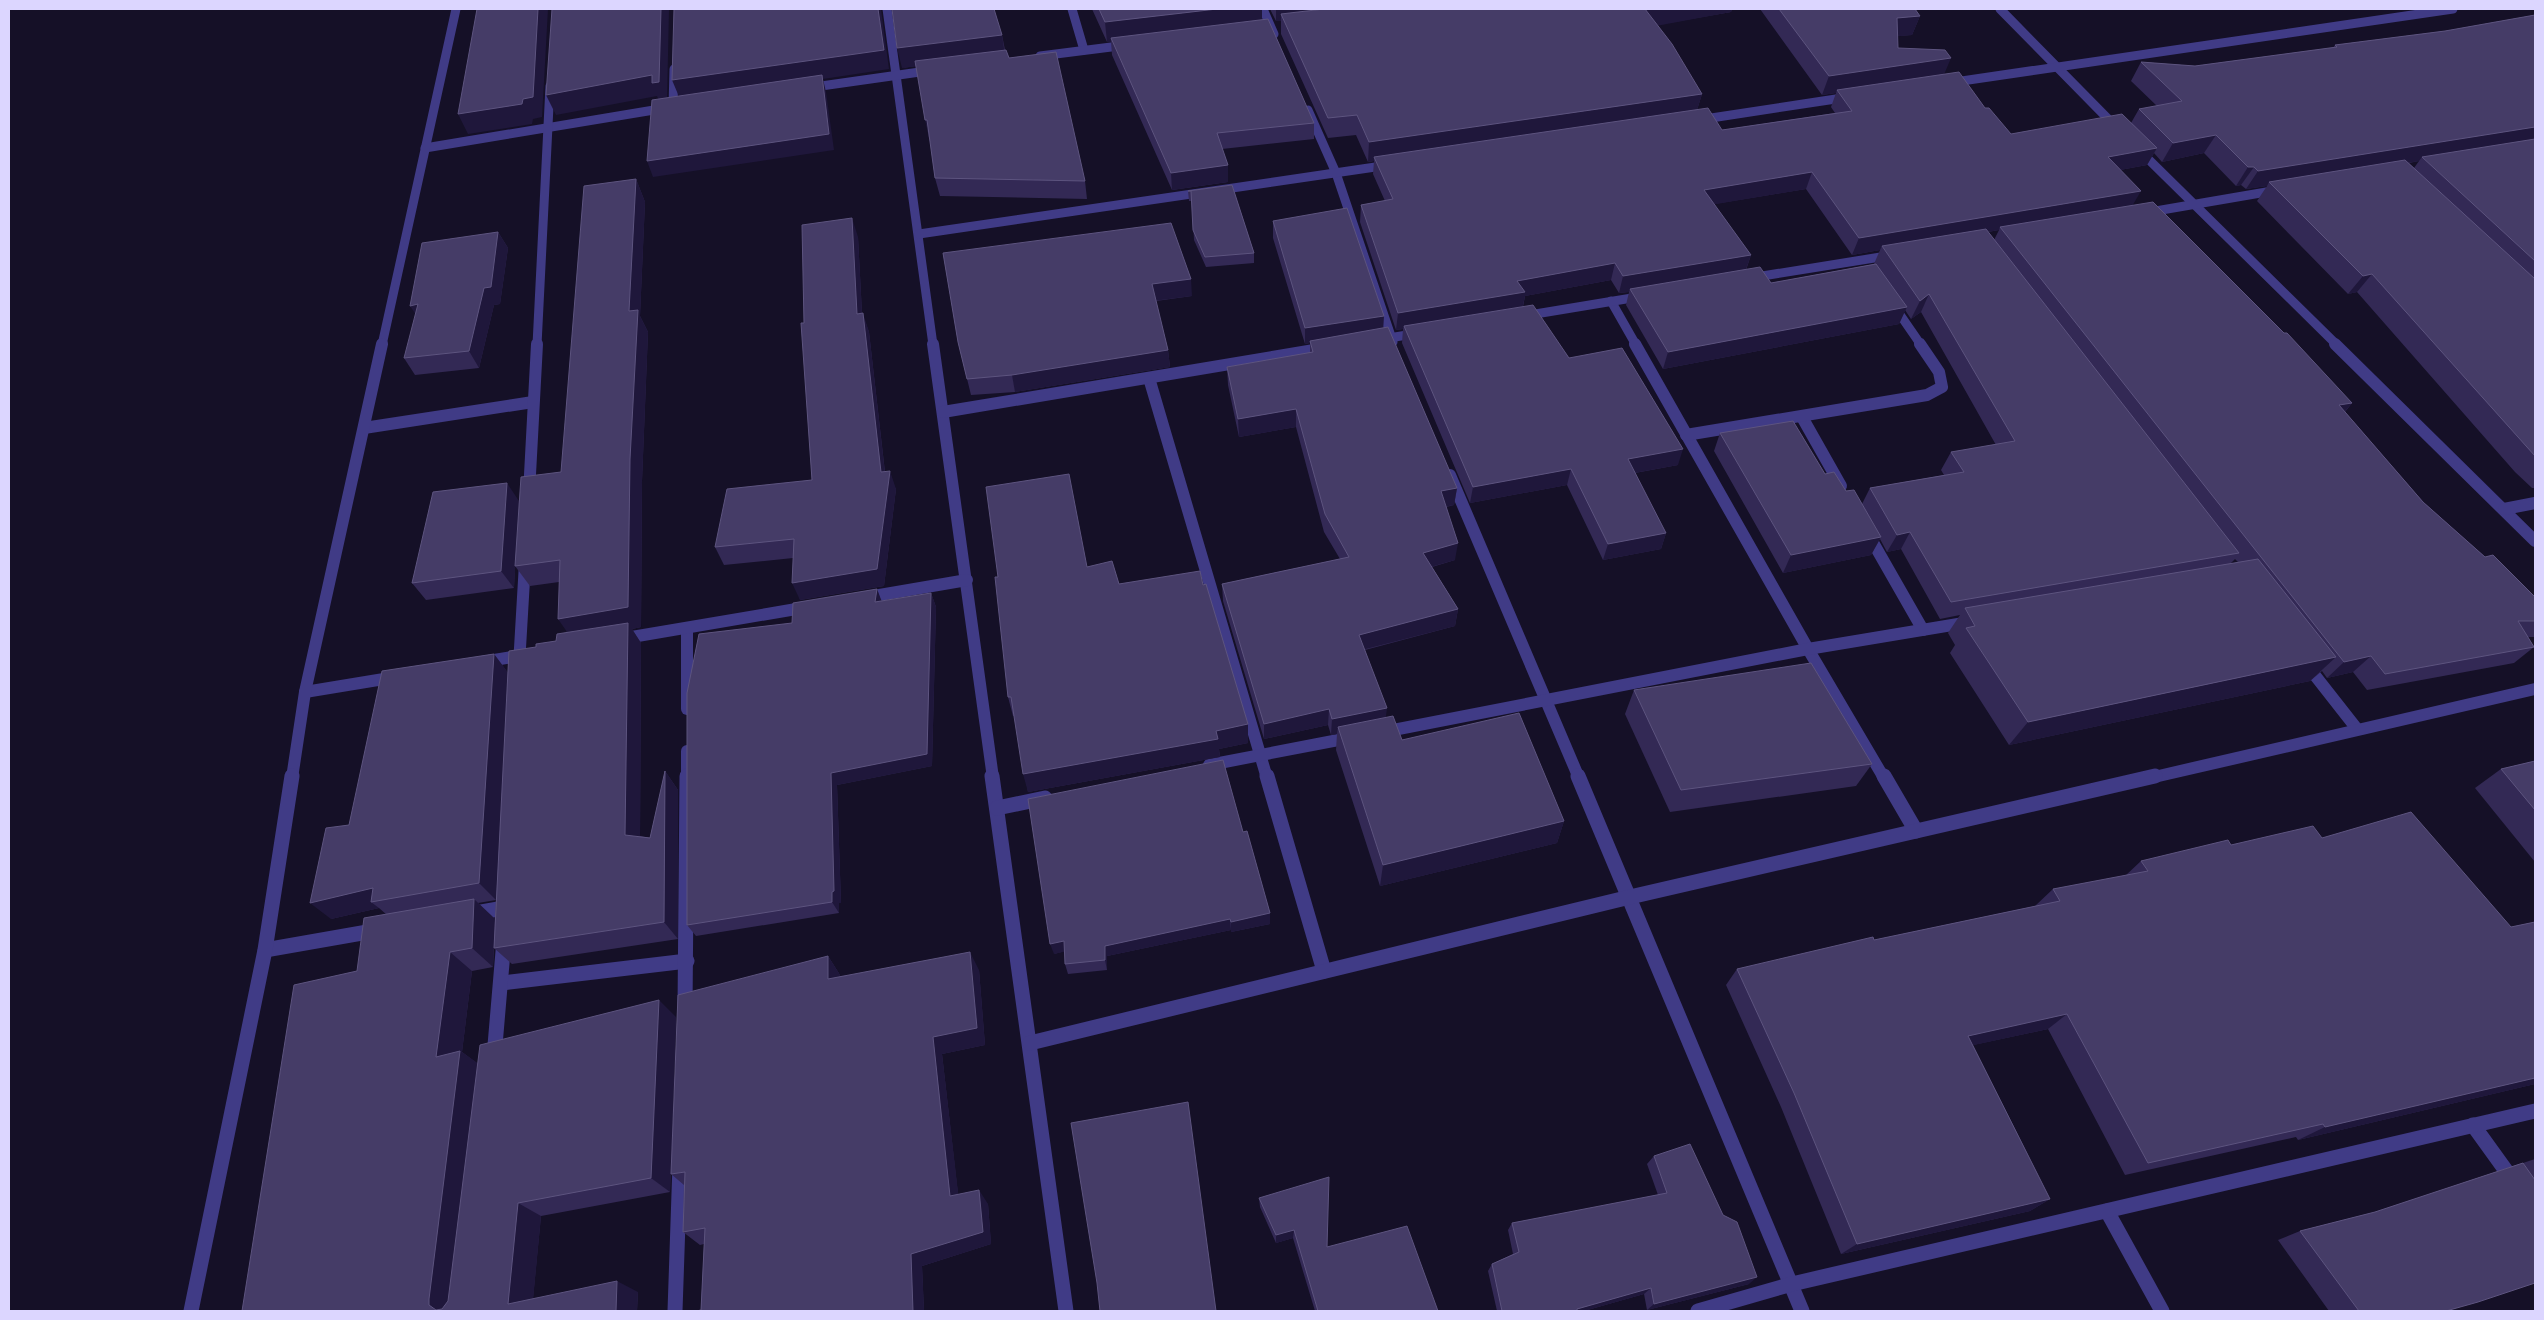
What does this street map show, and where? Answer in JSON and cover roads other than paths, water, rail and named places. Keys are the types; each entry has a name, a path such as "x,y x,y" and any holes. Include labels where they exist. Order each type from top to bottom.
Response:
{"street":[{"path":"191,1311 265,950 305,692 456,9"},
{"path":"887,9 1066,1311"},
{"path":"1072,9 1084,50"},
{"path":"1264,9 1279,45"},
{"path":"2000,9 2128,139 2535,541"},
{"path":"1938,84 2453,9"},
{"path":"1034,57 1133,44"},
{"path":"425,148 678,106 674,58"},
{"path":"528,510 551,68"},
{"path":"799,89 945,69"},
{"path":"1691,121 1859,96"},
{"path":"1303,100 1336,173 1391,338 1399,356"},
{"path":"919,234 1395,164"},
{"path":"2135,214 2288,189"},
{"path":"1737,280 1865,264 1902,253"},
{"path":"1686,435 1927,395 1942,387 1939,372 1884,292"},
{"path":"1515,317 1659,293"},
{"path":"1611,301 1808,649 1916,831"},
{"path":"1362,342 1429,331"},
{"path":"943,412 1333,347"},
{"path":"1149,378 1324,972"},
{"path":"364,428 533,402"},
{"path":"1802,417 1845,494"},
{"path":"1446,465 1630,897 1802,1311"},
{"path":"2504,509 2535,503"},
{"path":"1860,519 1923,630"},
{"path":"519,675 526,548"},
{"path":"851,600 967,580"},
{"path":"608,641 822,605"},
{"path":"1192,768 1547,702 1808,649 1982,620"},
{"path":"685,1020 687,961 687,628"},
{"path":"471,664 540,653"},
{"path":"2297,653 2357,729"},
{"path":"305,692 412,674"},
{"path":"1030,1043 1630,897 2535,689"},
{"path":"997,808 1056,796"},
{"path":"456,916 504,912 502,983 492,1070"},
{"path":"265,950 389,928"},
{"path":"502,983 687,961"},
{"path":"1698,1311 1792,1284 2535,1111"},
{"path":"2473,1125 2535,1211"},
{"path":"675,1311 680,1146"},
{"path":"2107,1211 2162,1311"}]}
